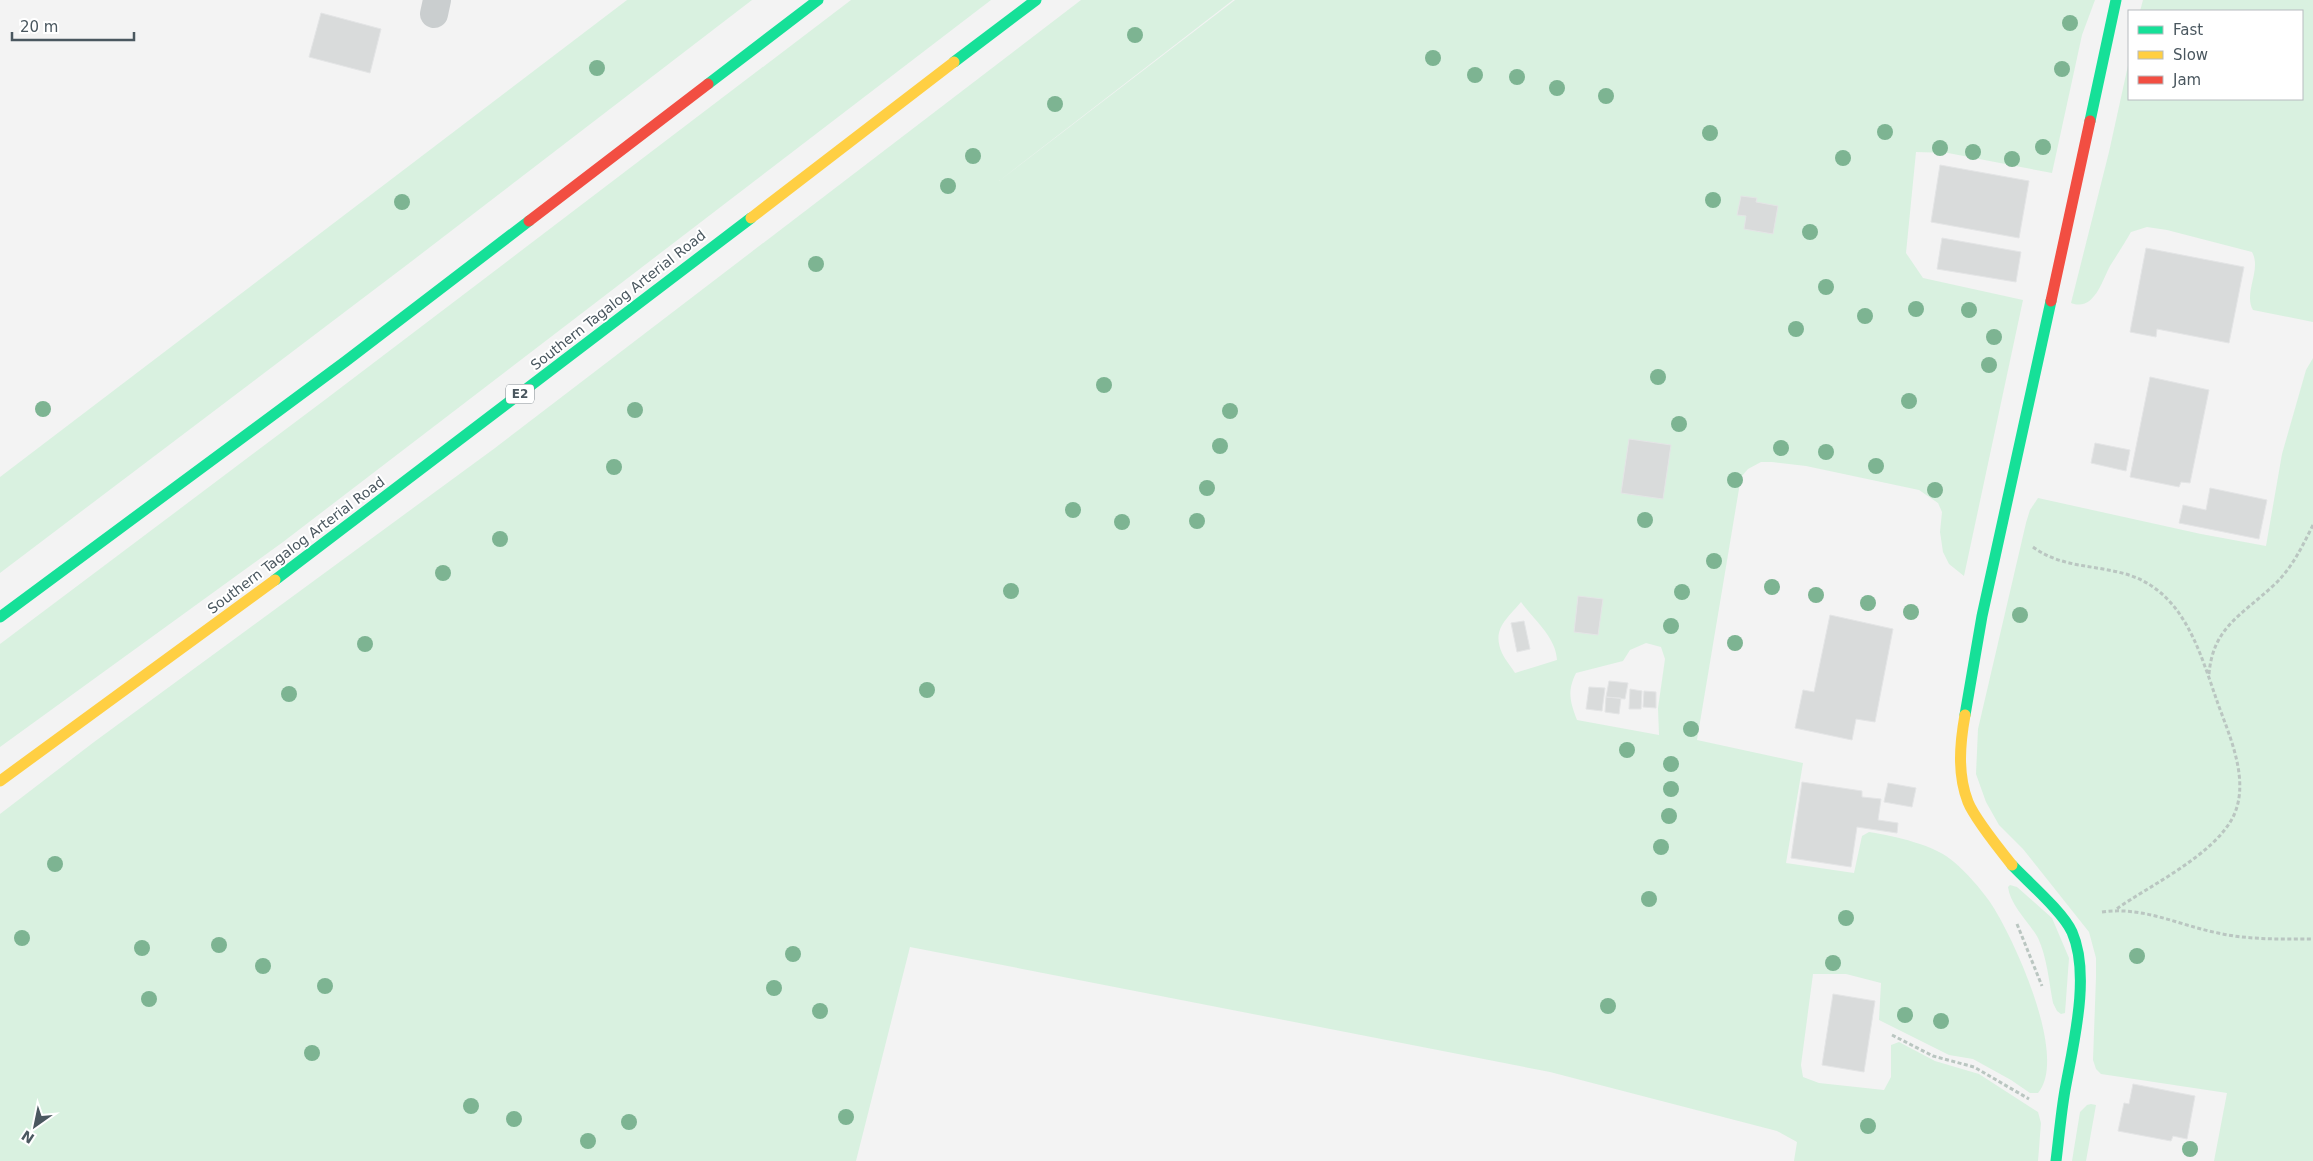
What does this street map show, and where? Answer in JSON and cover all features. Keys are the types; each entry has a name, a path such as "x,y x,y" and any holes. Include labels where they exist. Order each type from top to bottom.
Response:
{"main road":[{"path":"0,617 346,362 818,0"},
{"name":"Southern Tagalog Arterial Road","path":"0,781 316,550 1036,0"},
{"path":"2056,1161 2081,984 2077,944 2065,921 2011,864 1968,802 1962,778 1961,740 1970,680 2002,521 2116,0"}],"path":[{"path":"2002,521 2019,532 2037,550 2050,557 2072,564 2124,572 2142,579 2167,598 2179,614 2200,655 2233,741 2239,778 2238,802 2232,817 2207,848 2114,910"},
{"path":"2209,678 2210,659 2216,642 2225,628 2274,585 2289,568 2300,552 2313,524"},
{"path":"2065,921 2114,910 2133,910 2217,933 2244,938 2313,939"},
{"path":"2014,919 2030,952 2042,987"},
{"path":"1892,1035 1933,1056 1974,1067 2061,1115"}],"green space":[{"path":"627,0 752,0 412,261 0,573 0,477"},
{"path":"851,0 991,0 283,542 0,747 0,644"},
{"path":"1081,0 1233,0 999,181 1235,0 2095,0 2082,35 2052,173 1948,153 1916,152 1906,253 1923,278 2023,300 1964,576 1949,564 1943,552 1940,532 1942,512 1938,503 1919,490 1806,466 1761,462 1748,469 1741,477 1697,740 1803,763 1786,863 1854,873 1862,836 1869,832 1926,846 1946,856 1959,866 1990,902 2012,941 2034,997 2047,1053 2046,1076 2038,1093 2030,1093 1973,1059 1949,1055 1879,1020 1881,983 1846,974 1813,974 1801,1065 1803,1077 1819,1083 1884,1090 1891,1077 1891,1045 1899,1042 1935,1061 1979,1074 2038,1112 2041,1123 2038,1161 1794,1161 1797,1142 1777,1131 1550,1072 910,947 856,1161 0,1161 0,814 94,742 495,448","holes":["1521,602 1549,636 1556,652 1557,660 1515,673 1502,653 1498,637 1502,624","1646,643 1661,647 1665,659 1658,708 1659,735 1577,720 1570,696 1571,685 1576,673 1623,661 1630,650"]},
{"path":"2143,0 2313,0 2313,322 2253,310 2250,296 2255,259 2252,252 2167,230 2147,227 2131,232 2110,266 2096,294 2091,299 2079,305 2071,303 2109,152 2128,66 2128,100 2303,100 2303,10 2140,10"},
{"path":"2313,358 2313,1161 2214,1161 2227,1093 2101,1074 2096,1069 2093,1060 2096,958 2089,932 2023,849 1999,825 1986,802 1976,774 1978,729 2026,523 2030,510 2038,498 2201,534 2266,546 2282,454 2306,370"},
{"path":"2010,885 2017,887 2052,918 2069,958 2065,1013 2061,1014 2057,1011 2053,1003 2046,961 2041,945 2012,900 2008,887"},
{"path":"2087,1105 2096,1105 2086,1161 2072,1161 2080,1112"}],"building":[{"path":"321,13 381,29 370,73 309,57"},
{"path":"1940,165 2029,181 2019,238 1931,222"},
{"path":"1741,196 1757,198 1756,202 1778,206 1773,234 1744,229 1746,216 1737,215"},
{"path":"1942,238 2021,252 2016,282 1937,269"},
{"path":"2146,248 2244,267 2229,343 2157,329 2156,337 2130,332"},
{"path":"2150,377 2209,390 2190,483 2181,482 2179,487 2130,477"},
{"path":"1629,439 1671,445 1663,499 1621,493"},
{"path":"2095,443 2130,450 2126,471 2091,463"},
{"path":"2210,488 2267,500 2259,539 2179,523 2183,505 2206,510"},
{"path":"1578,596 1603,599 1598,635 1574,632"},
{"path":"1830,615 1893,629 1875,722 1856,719 1852,740 1795,728 1803,690 1814,692"},
{"path":"1524,621 1530,649 1517,652 1511,623"},
{"path":"1609,681 1628,683 1625,699 1606,697"},
{"path":"1589,687 1605,688 1602,711 1586,709"},
{"path":"1630,689 1642,691 1641,709 1629,709"},
{"path":"1644,691 1656,692 1656,708 1643,707"},
{"path":"1606,697 1621,698 1619,714 1605,712"},
{"path":"1802,782 1862,791 1862,797 1881,799 1878,820 1898,823 1897,833 1857,827 1851,867 1791,858"},
{"path":"1888,783 1916,788 1912,807 1884,802"},
{"path":"1833,994 1875,1001 1864,1072 1822,1065"},
{"path":"2133,1084 2195,1096 2187,1139 2173,1136 2171,1141 2118,1131 2124,1103 2129,1104"}],"traffic: fast":[{"path":"708,84 818,0"},
{"path":"954,62 1036,0"},
{"path":"2090,121 2116,0"},
{"path":"275,580 751,218"},
{"path":"0,617 346,361 529,221"},
{"path":"1965,715 1982,616 2051,301"},
{"path":"2012,865 2045,897 2067,924 2072,932 2080,968 2079,1010 2056,1161"}],"traffic: slow":[{"path":"751,218 954,62"},
{"path":"0,781 275,580"},
{"path":"1965,715 1960,759 1962,781 1968,802 1988,834 2012,865"}],"traffic: jam":[{"path":"529,221 708,84"},
{"path":"2051,301 2090,121"}]}
